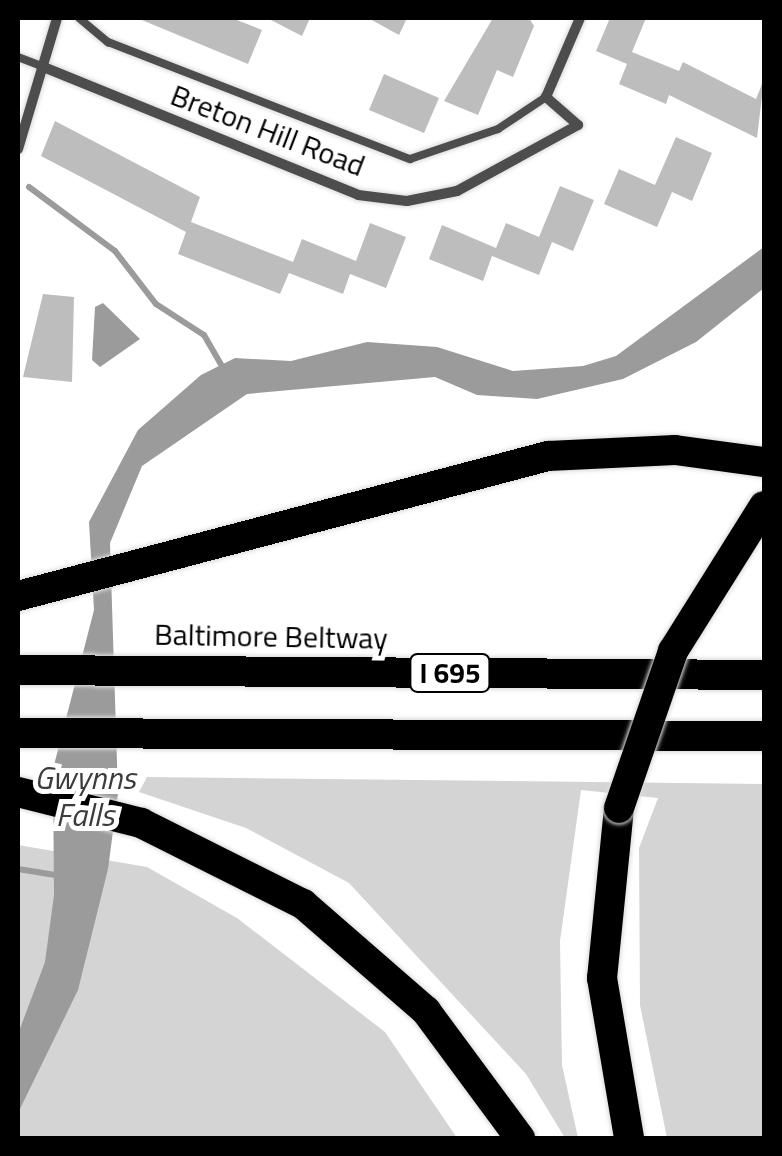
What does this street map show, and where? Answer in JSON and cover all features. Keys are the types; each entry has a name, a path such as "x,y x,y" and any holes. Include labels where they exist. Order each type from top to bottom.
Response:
{"highway":[{"path":"24,594 548,456 674,450 764,462"},
{"path":"629,1138 602,978 619,808 673,650 764,506"},
{"name":"Baltimore Beltway","path":"24,670 764,675"},
{"name":"I 695","path":"23,733 764,736"},
{"path":"24,793 141,823 264,881 362,951 426,1011 520,1138"}],"street":[{"path":"18,149 57,18"},
{"path":"546,97 580,18"},
{"name":"Breton Hill Road","path":"41,66 358,195 407,201 457,192 578,124 546,97"}],"lane":[{"path":"80,18 108,42 410,158 498,129 546,97"},
{"path":"18,57 41,66"}],"shaded area":[{"path":"147,777 764,784 764,1138 667,1138 640,1005 639,848 658,798 581,790 560,941 562,1065 578,1138 565,1138 526,1074 349,883 246,828 139,792"},
{"path":"18,845 147,867 237,918 385,1032 457,1138 18,1138"}],"water":[{"name":"Gwynns Falls","path":"764,247 764,288 696,342 623,379 537,399 477,395 435,377 247,394 142,466 110,543 118,793 108,869 78,990 18,1113 18,1034 45,962 54,895 53,769 94,610 89,522 138,430 201,375 235,358 291,361 367,342 437,347 513,371 583,366 616,356"},
{"path":"103,303 140,339 100,367 92,360 95,307"}],"building":[{"path":"137,18 232,18 262,30 248,64"},
{"path":"267,18 310,18 302,36"},
{"path":"368,18 407,18 399,35"},
{"path":"493,18 529,18 534,26 513,77 497,70 478,115 444,101"},
{"path":"610,18 646,18 632,52 679,71 683,62 756,99 764,79 757,138 669,95 666,104 619,84 627,64 596,51"},
{"path":"384,74 439,98 424,133 369,110"},
{"path":"55,121 200,197 191,222 293,262 302,239 356,261 370,223 406,237 386,288 350,274 343,294 289,273 280,294 178,254 186,232 41,156"},
{"path":"676,137 712,153 692,201 672,192 657,227 604,204 619,169 655,185"},
{"path":"560,186 594,200 573,251 552,242 539,275 492,256 483,281 429,259 442,225 496,248 506,223 539,237"},
{"path":"43,294 74,297 72,382 23,377"}],"waterway":[{"path":"29,187 115,251 156,304 204,335 224,369"},
{"path":"18,869 61,876"}]}
